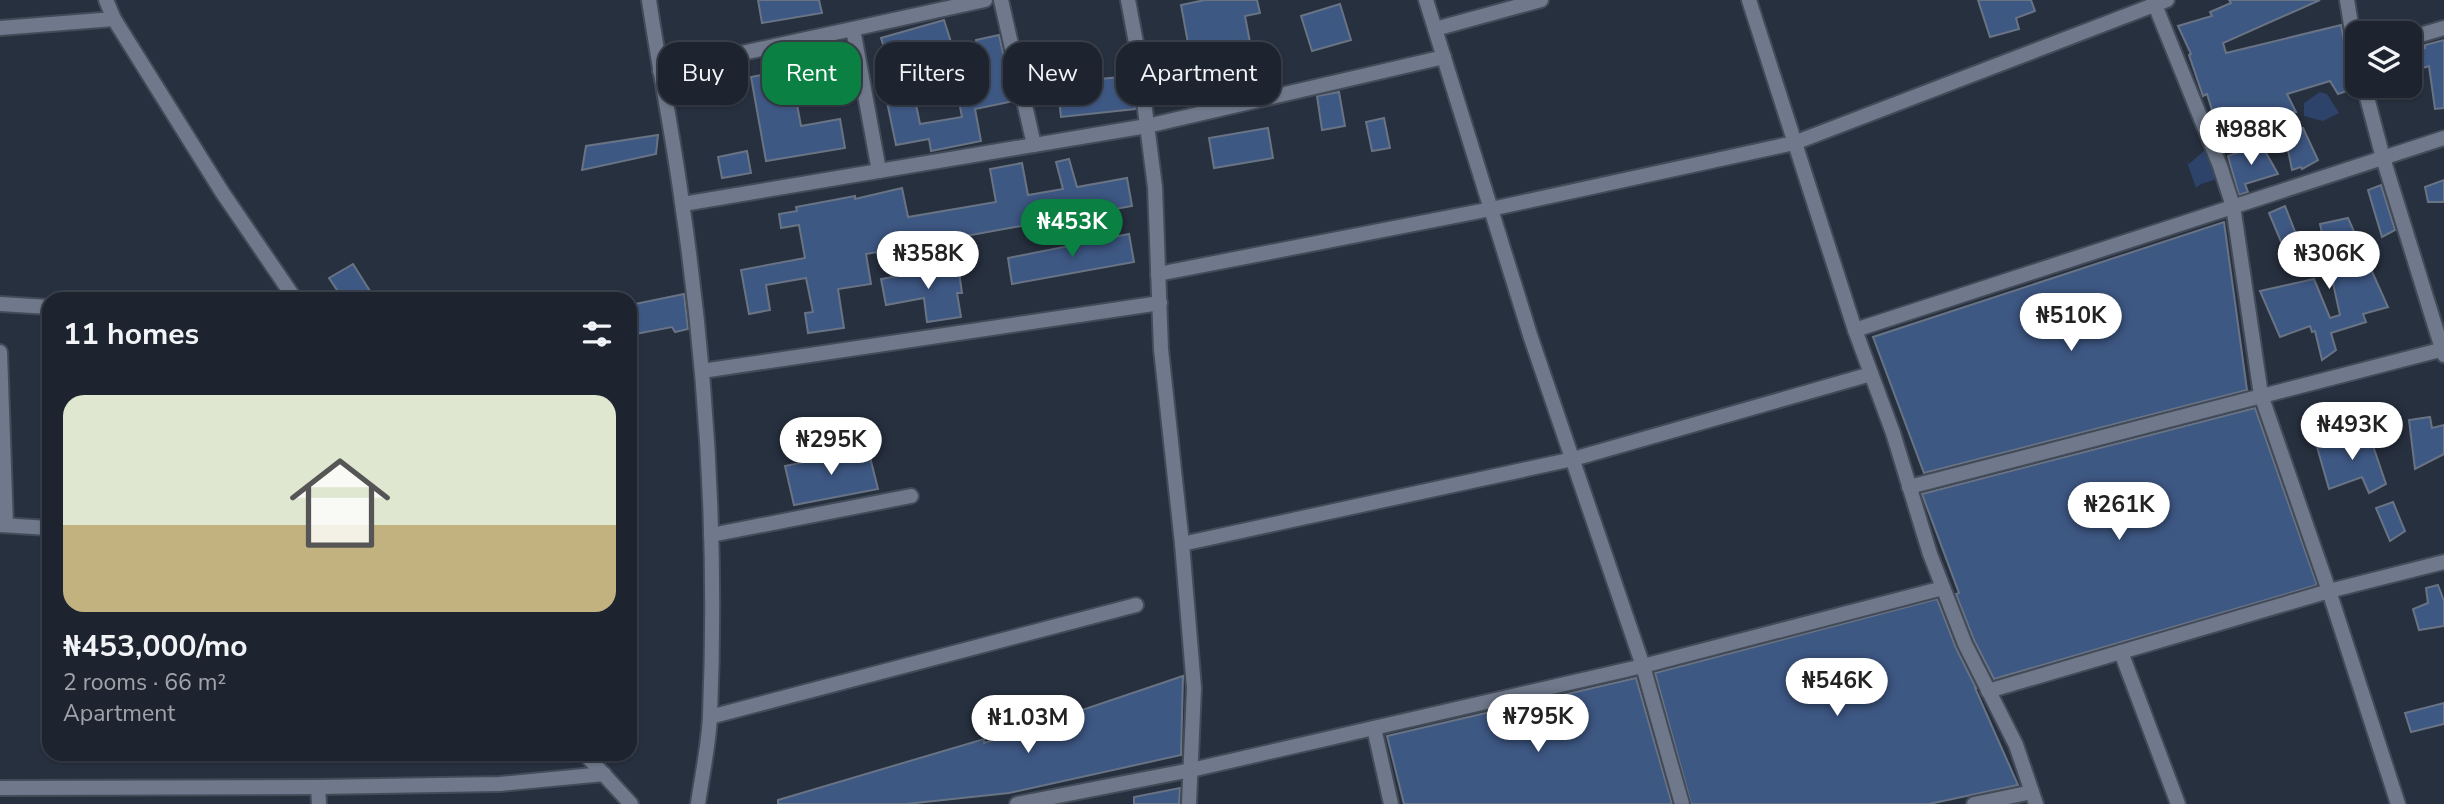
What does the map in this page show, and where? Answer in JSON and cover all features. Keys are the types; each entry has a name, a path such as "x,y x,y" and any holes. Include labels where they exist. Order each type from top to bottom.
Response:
{"street":[{"path":"106,0 114,19 222,192 290,292"},
{"path":"649,0 658,58"},
{"path":"748,52 985,0"},
{"path":"1001,0 1034,145"},
{"path":"1128,0 1138,48 1155,187 1161,349 1194,688 1189,804"},
{"path":"1426,0 1531,338 1643,666 1682,804"},
{"path":"1435,29 1541,0"},
{"path":"1749,0 1854,330 1893,433 1943,588 1965,644 2016,744 2034,798 1975,804"},
{"path":"2347,0 2351,21"},
{"path":"1158,274 1491,209 1794,143 2158,2 2233,206 2261,395 2329,591 2398,804"},
{"path":"0,28 114,19"},
{"path":"2422,34 2444,28"},
{"path":"853,29 878,171"},
{"path":"682,204 1147,126 1444,57"},
{"path":"1909,487 2261,395 2443,351 2367,98"},
{"path":"666,105 682,204 702,371 711,535 710,717 698,804"},
{"path":"1854,330 2444,138"},
{"path":"702,371 1160,303"},
{"path":"0,304 42,307"},
{"path":"0,352 3,525 42,528"},
{"path":"1182,544 1573,459 1871,374"},
{"path":"711,535 911,496"},
{"path":"1988,691 2329,591 2444,562"},
{"path":"1017,804 1191,770 1643,666 1943,588"},
{"path":"710,717 1136,605"},
{"path":"2121,652 2178,804"},
{"path":"1374,728 1391,804"},
{"path":"591,761 631,804"},
{"path":"0,788 318,787 500,783 604,774"},
{"path":"318,787 319,804"}],"shaded area":[{"path":"2320,92 2327,94 2339,113 2323,121 2304,116 2304,103"},
{"path":"2286,105 2291,116 2282,140 2268,143 2265,115"},
{"path":"2205,150 2217,167 2214,180 2196,188 2187,162 2189,164"}],"building":[{"path":"758,0 819,0 822,13 762,23"},
{"path":"1205,0 1257,0 1260,13 1245,16 1250,42 1188,42 1181,5"},
{"path":"1978,0 2031,0 2035,11 2016,18 2019,29 1990,37"},
{"path":"2229,0 2320,0 2223,43 2226,53 2341,25 2345,47 2345,92 2338,94 2330,81 2287,94 2296,112 2260,112 2236,142 2229,126 2218,129 2207,94 2203,96 2189,55 2191,54 2178,26 2212,16 2210,12 2231,3"},
{"path":"1340,4 1351,40 1312,51 1301,16"},
{"path":"944,20 951,42 882,42 881,38"},
{"path":"999,35 1003,53 1003,103 975,109 981,141 931,151 929,139 896,145 888,105 916,105 920,124 962,117 960,105 989,105 989,42 976,40"},
{"path":"2444,40 2444,108 2435,109 2429,66 2422,68 2422,48 2425,45"},
{"path":"762,75 762,105 797,105 801,126 840,119 845,148 766,161 751,77"},
{"path":"1116,77 1116,105 1135,105 1135,109 1061,117 1060,105 1102,105 1102,79"},
{"path":"1339,92 1345,126 1322,130 1317,96"},
{"path":"1384,118 1390,148 1372,151 1366,122"},
{"path":"1268,128 1273,158 1214,168 1209,138"},
{"path":"2303,128 2318,160 2302,169 2292,170 2285,135"},
{"path":"658,135 656,154 582,170 586,146"},
{"path":"2261,144 2278,174 2245,184 2248,192 2239,195 2228,156"},
{"path":"747,151 751,173 722,178 718,157"},
{"path":"1069,159 1077,187 1127,178 1132,206 866,254 871,284 838,289 844,328 808,333 805,313 813,312 806,278 766,285 770,310 749,314 741,270 805,258 799,225 781,228 779,214 797,211 796,207 855,196 855,199 902,188 908,217 996,202 990,169 1022,163 1028,195 1063,189 1056,162"},
{"path":"2444,180 2444,202 2428,202 2425,187"},
{"path":"2381,185 2395,230 2382,237 2368,190"},
{"path":"2285,206 2308,265 2287,256 2269,213"},
{"path":"2348,218 2388,307 2363,314 2366,322 2331,333 2336,350 2322,360 2315,331 2312,332 2310,326 2280,337 2260,291 2314,279 2330,318 2340,315 2320,224"},
{"path":"2224,222 2247,390 1924,473 1873,337"},
{"path":"1129,234 1134,262 1012,284 1008,258"},
{"path":"353,264 371,292 338,292 329,278"},
{"path":"958,265 962,293 957,293 961,317 927,322 924,298 886,305 881,279"},
{"path":"684,294 688,329 675,332 672,327 637,334 637,304"},
{"path":"2255,408 2317,585 1994,679 1974,640 1956,594 1959,593 1922,494"},
{"path":"2430,417 2432,428 2444,425 2444,454 2415,469 2409,420"},
{"path":"2368,431 2386,484 2369,493 2362,477 2329,489 2317,447"},
{"path":"868,449 878,489 794,505 785,466"},
{"path":"2393,502 2405,531 2390,541 2376,508"},
{"path":"2438,585 2444,601 2444,626 2419,630 2413,609 2428,603 2426,588"},
{"path":"1937,599 1956,648 2018,785 1929,804 1691,804 1655,673"},
{"path":"1183,676 1181,755 1009,793 906,804 778,804 778,800 984,739 984,743"},
{"path":"1636,678 1672,804 1404,804 1387,736"},
{"path":"2444,703 2444,724 2411,732 2405,713"},
{"path":"1180,788 1179,804 1134,804 1134,797"}]}
